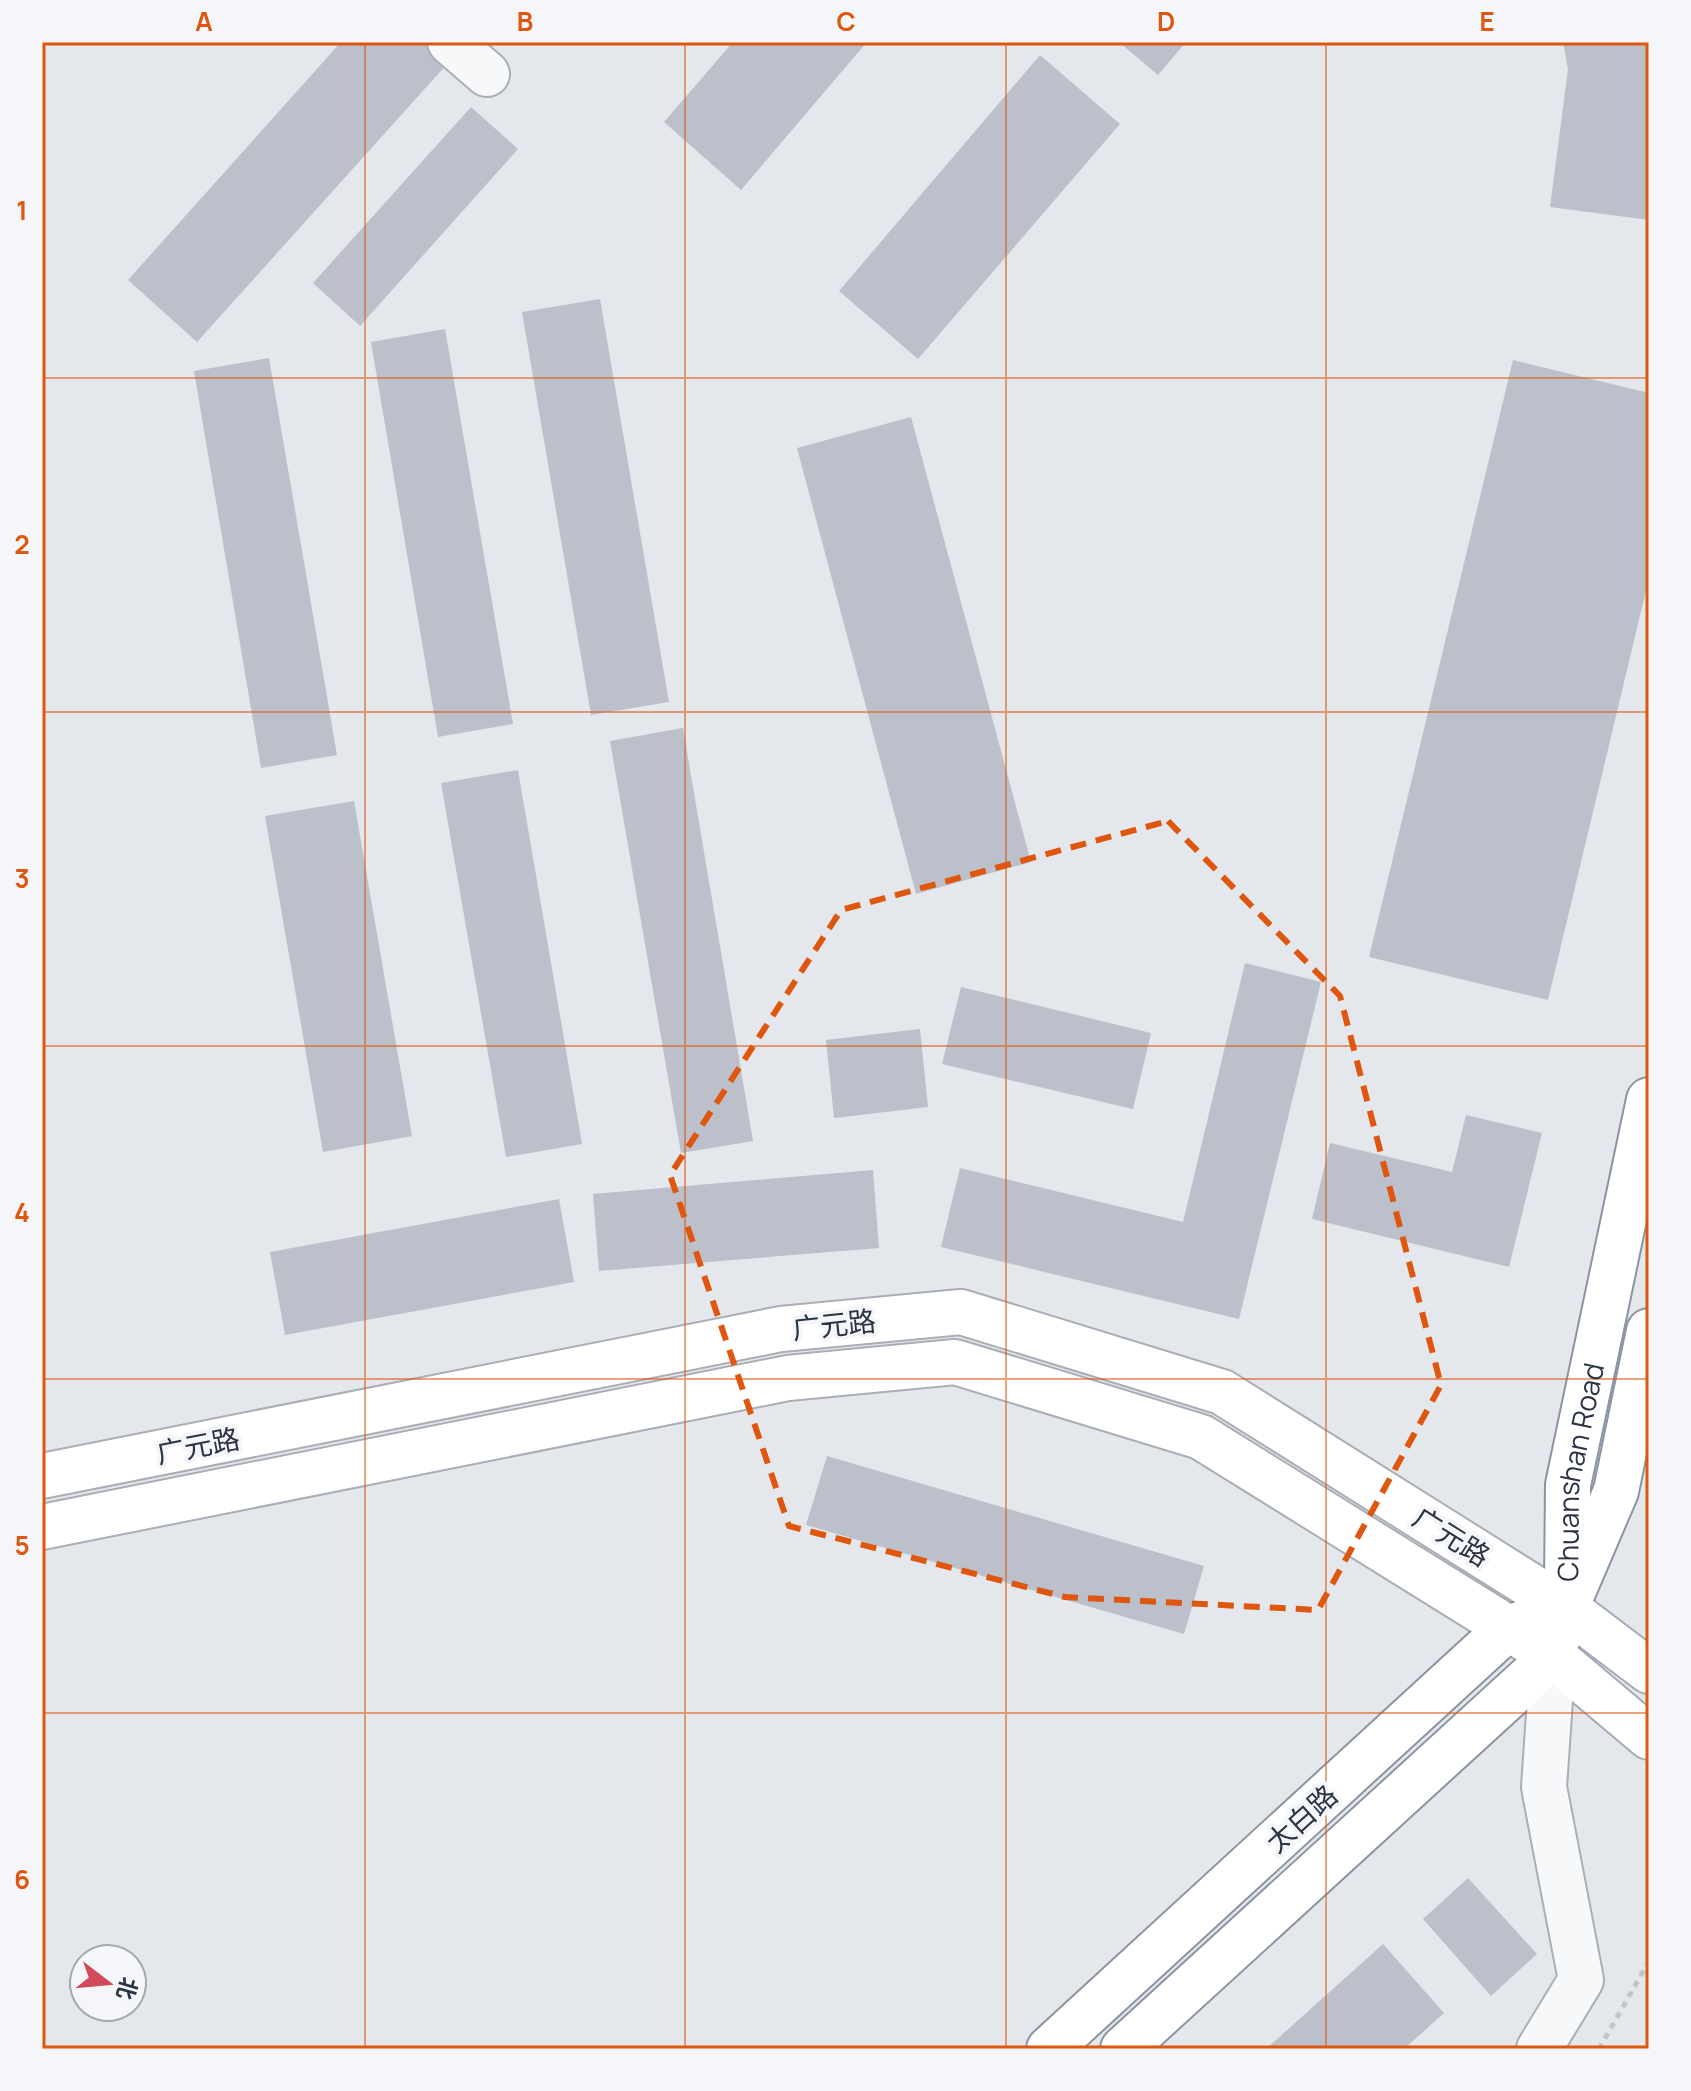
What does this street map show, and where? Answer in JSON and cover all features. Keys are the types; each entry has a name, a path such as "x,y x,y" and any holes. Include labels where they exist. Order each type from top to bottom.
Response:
{"main road":[{"name":"Chuanshan Road","path":"1566,1608 1568,1485 1649,1100"},
{"name":"广元路","path":"42,1476 781,1329 961,1312 1222,1392 1566,1608 1649,1671"},
{"name":"Chuanshan Road","path":"1566,1608 1616,1491 1649,1331"},
{"name":"广元路","path":"42,1527 788,1378 955,1362 1201,1437 1553,1656 1649,1737"},
{"name":"太白路","path":"1049,2049 1508,1628 1566,1608"},
{"path":"1553,1656 1566,1608"},
{"name":"太白路","path":"1123,2049 1553,1656"}],"street":[{"path":"450,42 487,74"},
{"path":"1539,2049 1581,1980 1544,1787 1553,1656"}],"path":[{"path":"1599,2049 1649,1961"}],"highlighted area":[{"path":"1168,821 1340,996 1441,1385 1318,1610 1065,1597 789,1526 670,1175 841,910"}],"building":[{"path":"341,42 426,42 448,63 197,342 128,280"},
{"path":"733,42 867,42 741,190 664,122"},
{"path":"1119,42 1186,42 1158,75"},
{"path":"1563,42 1649,42 1649,220 1550,207 1568,69"},
{"path":"1040,55 1120,124 918,359 839,291"},
{"path":"471,107 518,149 360,326 313,283"},
{"path":"600,299 669,702 591,715 522,312"},
{"path":"445,329 513,724 438,737 371,342"},
{"path":"269,358 337,755 261,768 194,371"},
{"path":"1513,360 1649,393 1649,578 1548,1000 1369,957"},
{"path":"911,417 1031,862 916,894 797,448"},
{"path":"683,728 753,1141 681,1153 610,741"},
{"path":"518,770 582,1144 506,1157 441,783"},
{"path":"354,801 412,1136 323,1152 265,816"},
{"path":"1245,963 1321,982 1239,1319 941,1247 960,1168 1183,1222"},
{"path":"961,987 1151,1033 1133,1109 942,1064"},
{"path":"920,1029 928,1107 834,1118 826,1040"},
{"path":"1466,1115 1542,1133 1509,1267 1312,1219 1330,1143 1452,1172"},
{"path":"873,1170 879,1248 599,1271 593,1194"},
{"path":"559,1199 574,1282 285,1335 270,1252"},
{"path":"827,1456 1204,1566 1184,1634 806,1525"},
{"path":"1468,1878 1537,1954 1491,1996 1423,1919"},
{"path":"1383,1944 1444,2013 1404,2049 1266,2049"}]}
